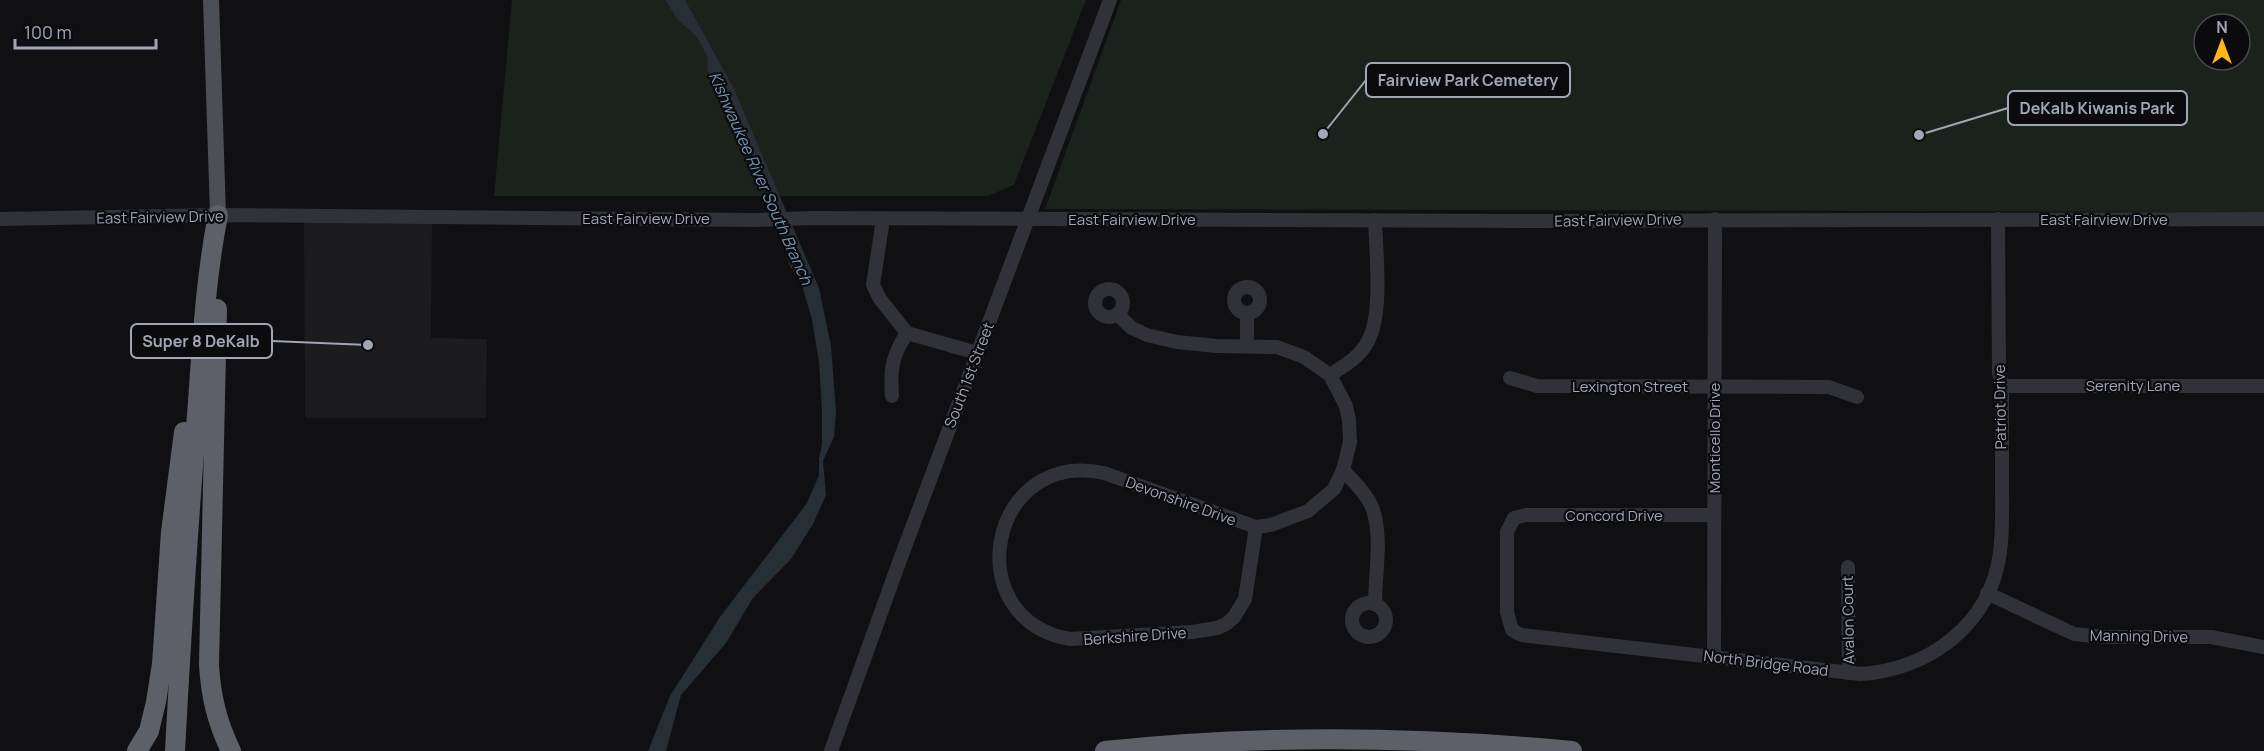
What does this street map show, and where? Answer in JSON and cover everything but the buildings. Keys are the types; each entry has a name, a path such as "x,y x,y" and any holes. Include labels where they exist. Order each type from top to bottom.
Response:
{"highway":[{"path":"218,215 209,263 211,313 209,665 211,695 219,727 231,751"},
{"path":"137,751 149,731 156,702 162,663 171,532 180,453 211,313"},
{"path":"175,751 186,546 211,313"},
{"path":"183,751 204,454 211,313"},
{"path":"1105,751 1266,738 1402,738 1572,751"}],"main road":[{"path":"212,0 218,215"}],"street":[{"name":"South 1st Street","path":"831,751 1110,0"},
{"name":"East Fairview Drive","path":"0,219 218,215 756,220 813,218 2264,219"},
{"path":"883,219 873,285 880,299 908,333 977,353"},
{"name":"Monticello Drive","path":"1714,219 1714,656"},
{"name":"Patriot Drive","path":"1987,593 1996,571 2001,543 2002,386 1999,372 1998,219"},
{"path":"1118,315 1132,328 1177,342 1216,346 1277,347 1304,357 1330,375 1362,351 1372,332 1376,304 1375,220"},
{"path":"1247,313 1247,346"},
{"path":"892,396 890,376 892,362 897,348 908,333"},
{"name":"Devonshire Drive","path":"1012,510 1021,497 1039,481 1059,472 1081,469 1104,473 1256,527 1284,522 1308,512 1334,489 1343,470 1350,442 1346,406 1330,375"},
{"name":"Lexington Street","path":"1510,378 1537,386 1829,387 1857,397"},
{"name":"Serenity Lane","path":"2002,386 2264,386"},
{"path":"1343,470 1372,508 1376,525 1377,552 1375,604"},
{"name":"Berkshire Drive","path":"1012,510 1003,527 999,548 1000,571 1005,589 1019,611 1031,624 1053,635 1070,639 1192,632 1217,628 1226,624 1234,617 1245,599 1256,527"},
{"name":"Concord Drive","path":"1514,632 1508,621 1507,532 1514,518 1526,515 1714,515"},
{"name":"Avalon Court","path":"1848,567 1849,673"},
{"name":"Manning Drive","path":"1987,593 2074,634 2106,638 2211,638 2264,647"},
{"name":"North Bridge Road","path":"1514,632 1521,635 1860,675 1885,672 1912,664 1934,653 1977,612 1987,593"}],"shaded area":[{"path":"512,0 1086,0 1014,185 988,196 494,196"},
{"path":"666,0 685,0 734,89 819,288 831,346 836,411 834,437 823,461 826,495 813,524 791,559 753,598 726,643 681,695 666,751 648,751 670,696 720,617 807,503 819,475 822,444 819,362 812,320 802,285 790,266 766,187 728,117 707,69 708,58 697,37 676,18"},
{"path":"1121,0 2264,0 2264,212 1045,209"},
{"path":"304,221 432,221 431,338 487,339 486,418 305,418"}],"place":[{"name":"Fairview Park Cemetery","path":"1323,134"},
{"name":"DeKalb Kiwanis Park","path":"1919,135"},
{"name":"Super 8 DeKalb","path":"368,345"}],"water label":[{"name":"Kishwaukee River South Branch","path":"761,178"}]}
